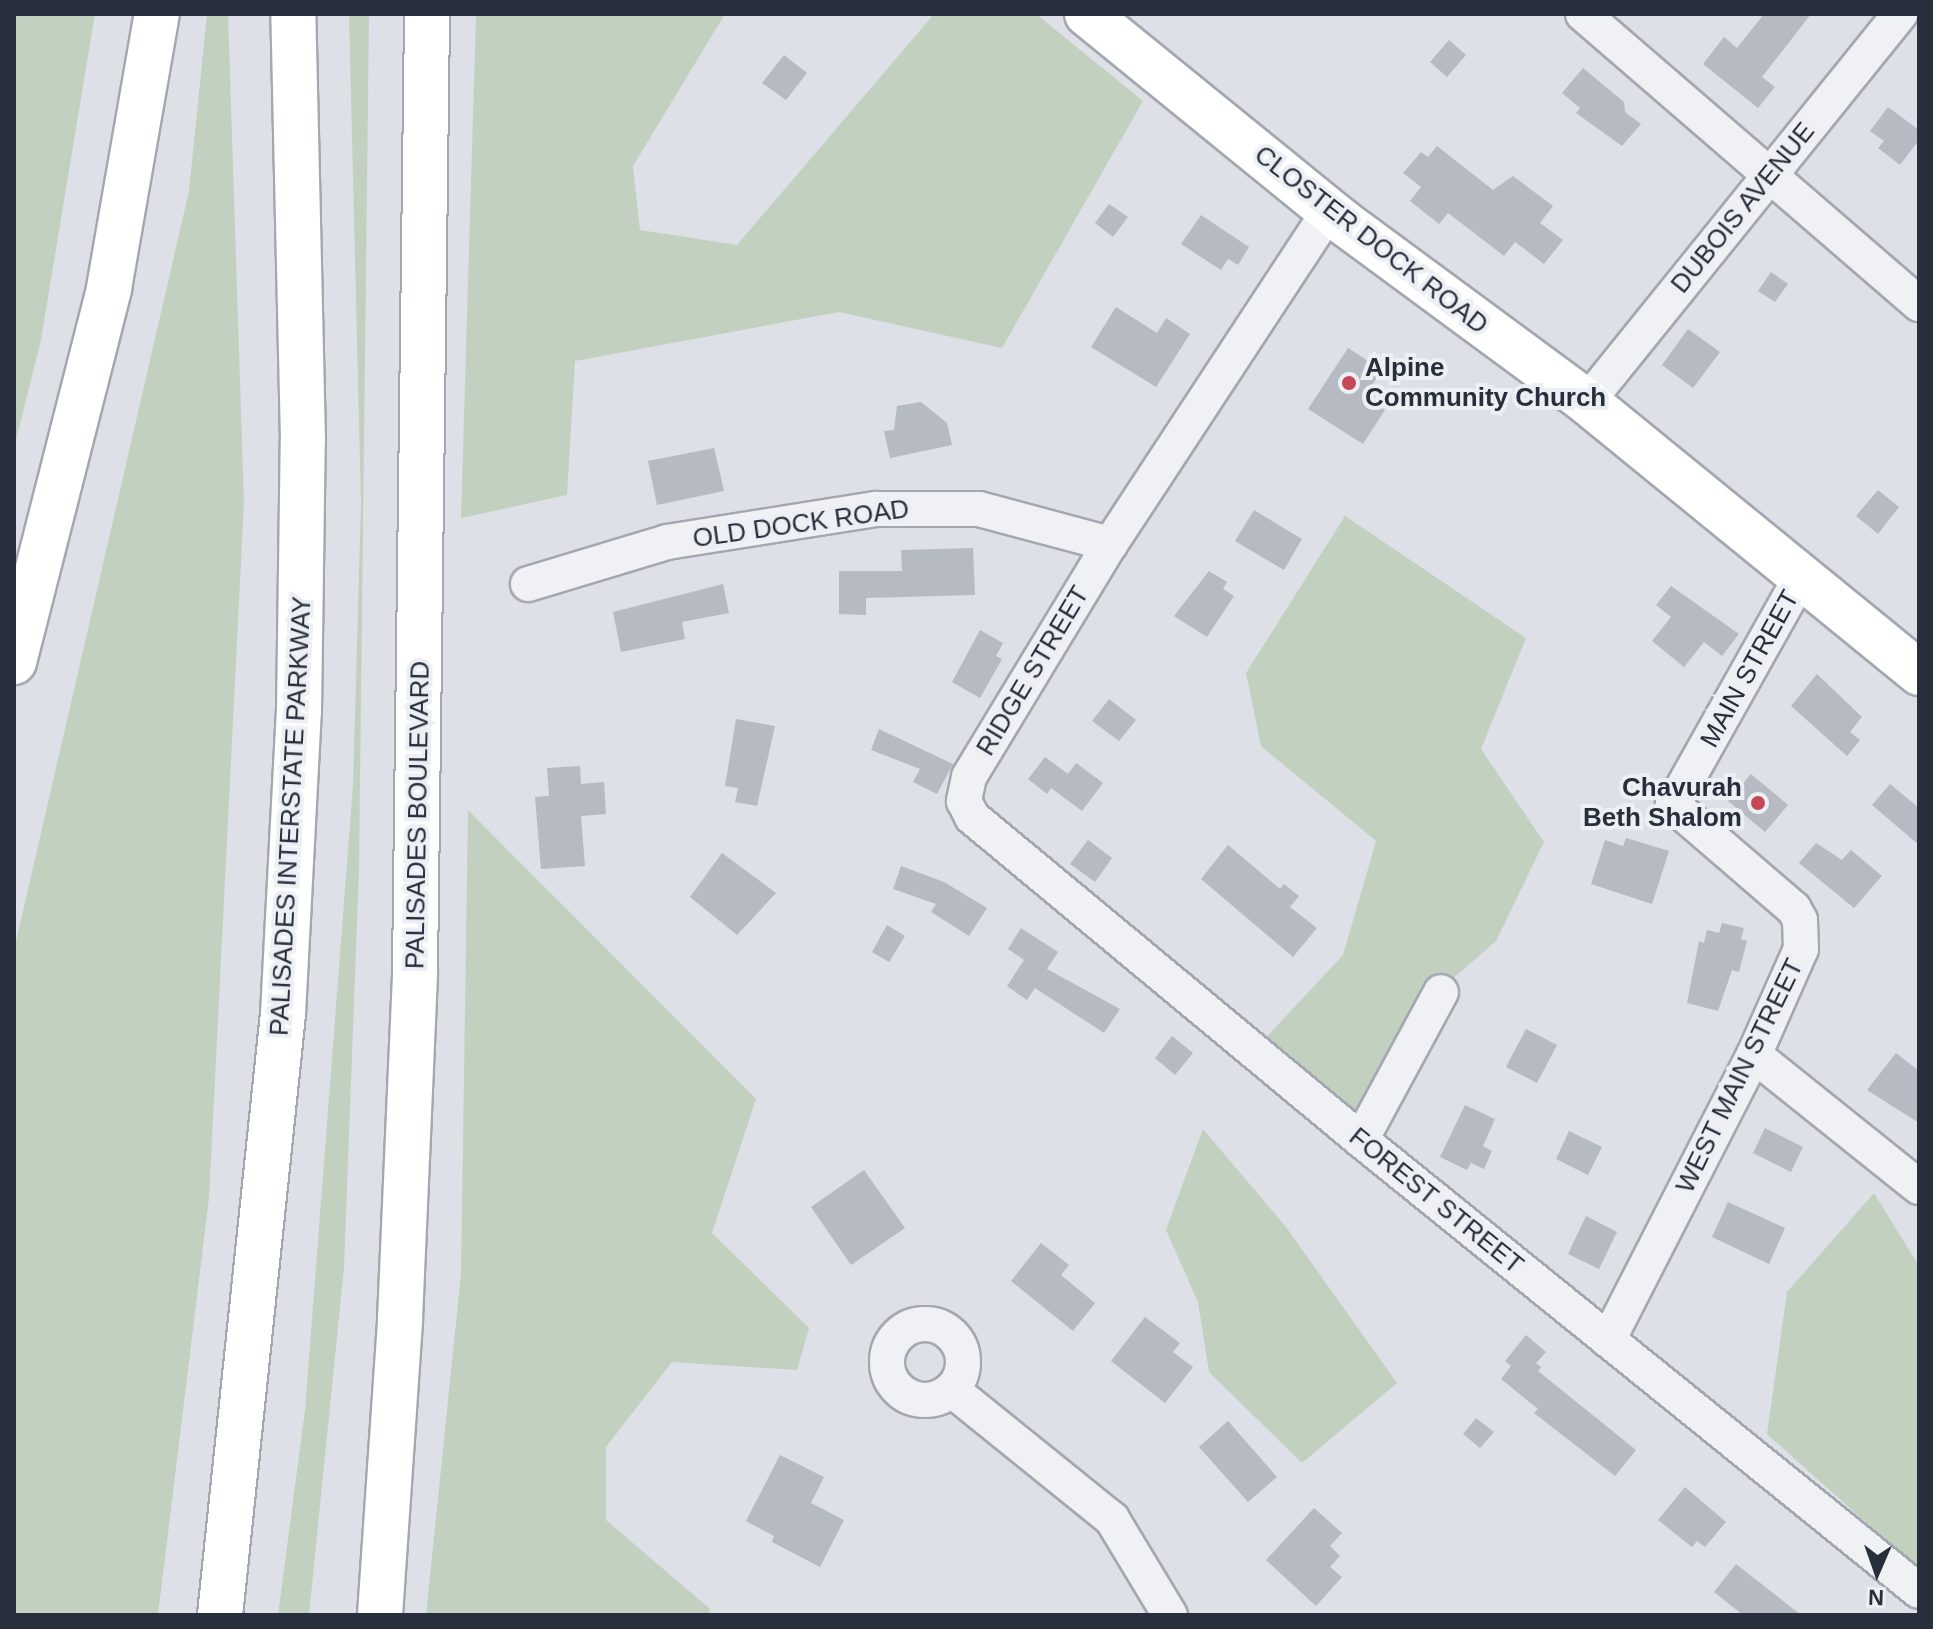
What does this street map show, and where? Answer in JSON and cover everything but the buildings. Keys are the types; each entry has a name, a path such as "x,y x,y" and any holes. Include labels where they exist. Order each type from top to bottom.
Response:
{"main road":[{"name":"PALISADES INTERSTATE PARKWAY","path":"220,1615 283,1014 299,711 303,441 293,14"},
{"name":"PALISADES BOULEVARD","path":"380,1615 405,1233 415,971 427,14"},
{"name":"CLOSTER DOCK ROAD","path":"1087,14 1329,211 1587,402 1919,673"},
{"path":"14,662 109,288 155,35"}],"street":[{"path":"1583,14 1919,304"},
{"name":"DUBOIS AVENUE","path":"1587,402 1900,14"},
{"path":"1110,544 1329,211"},
{"name":"OLD DOCK ROAD","path":"528,584 667,542 876,509 979,509 1110,544"},
{"name":"RIDGE STREET","path":"964,801 969,777 1110,544"},
{"name":"MAIN STREET","path":"1673,805 1802,575"},
{"name":"FOREST STREET","path":"964,801 972,817 1361,1140 1919,1591"},
{"name":"WEST MAIN STREET","path":"1608,1340 1796,969 1800,920 1781,894 1673,805"},
{"path":"1361,1140 1441,992"},
{"path":"1754,1055 1919,1187"},
{"path":"952,1390 1112,1519 1170,1615"}],"green space":[{"path":"14,14 95,14 41,340 14,448"},
{"path":"207,14 228,14 244,503 209,1198 158,1615 14,1615 14,950 189,191"},
{"path":"349,14 369,14 359,870 344,1267 309,1615 278,1615 305,1410 353,785 361,503"},
{"path":"476,14 725,14 633,166 640,230 737,245 934,14 1036,14 1143,101 1002,348 839,312 575,361 567,495 461,518"},
{"path":"1345,516 1526,638 1481,749 1544,842 1496,941 1434,995 1364,1118 1261,1043 1343,955 1376,841 1261,746 1246,673"},
{"path":"468,810 756,1099 712,1233 809,1328 797,1370 672,1362 606,1447 606,1520 710,1609 708,1615 426,1615 461,1274"},
{"path":"1203,1129 1286,1227 1397,1383 1302,1463 1209,1372 1198,1302 1166,1230"},
{"path":"1874,1193 1919,1266 1919,1570 1767,1434 1787,1292"}],"place":[{"name":"Alpine Community Church","path":"1349,383"},
{"name":"Chavurah Beth Shalom","path":"1758,803"}]}
